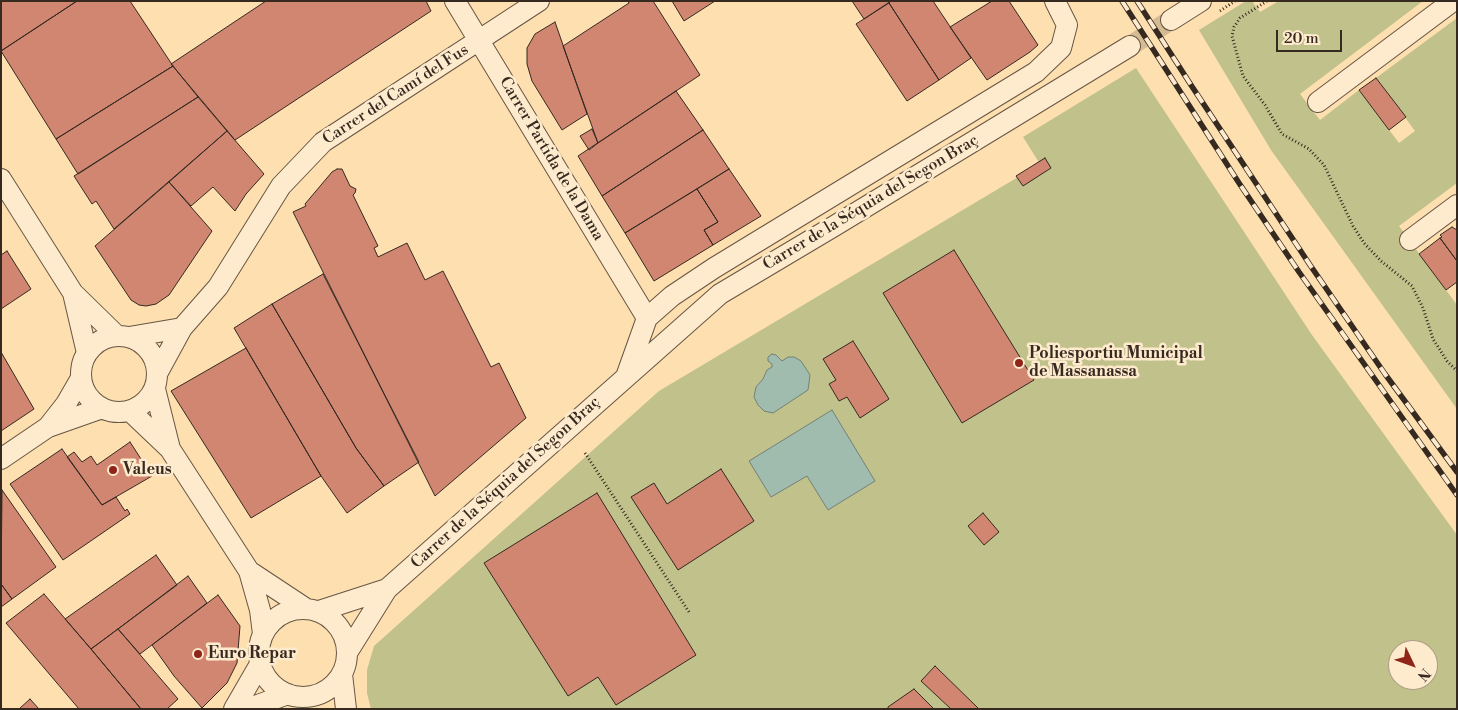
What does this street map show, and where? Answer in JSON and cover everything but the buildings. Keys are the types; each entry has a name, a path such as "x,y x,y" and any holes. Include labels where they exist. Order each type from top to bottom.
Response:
{"street":[{"name":"Carrer Partida de la Dama","path":"455,1 647,318"},
{"name":"Carrer del Camí del Fus","path":"156,380 182,328 218,287 281,186 322,142 539,1"},
{"name":"Carrer de la Séquia del Segon Braç","path":"626,377 647,318 672,296 714,268 1036,72 1061,48 1067,25 1055,1"},
{"path":"1170,20 1201,1"},
{"path":"1318,102 1453,1"},
{"name":"Carrer de la Séquia del Segon Braç","path":"347,653 387,589 720,294 1130,46"},
{"path":"1,179 73,293 123,336 140,342 149,350 155,360 156,380 170,449"},
{"path":"1410,240 1457,205"},
{"path":"73,293 87,353"},
{"path":"156,380 149,398 141,406 130,411 111,412 91,400 84,390 81,378 82,365 87,353 100,341 182,328"},
{"path":"48,427 66,404 81,378"},
{"path":"1,460 48,427 102,408"},
{"path":"130,411 170,449 249,571 260,610 263,634 259,649 260,664 270,682 278,689 302,700"},
{"path":"247,709 302,700 325,691 335,684 342,674 346,664 347,653 346,640 340,628 330,618 312,610 249,571"},
{"name":"Carrer de la Séquia del Segon Braç","path":"312,610 387,589"},
{"path":"263,634 276,618 290,611 312,610"},
{"path":"234,709 260,664"},
{"path":"342,674 346,709"}],"path":[{"path":"1267,1 1240,18 1234,27 1232,36 1243,76 1265,105 1282,134 1309,149 1324,166 1353,226 1364,243 1412,286 1423,308 1433,339 1447,361 1457,371"},
{"path":"586,453 688,612"}],"green space":[{"path":"1246,1 1252,1 1260,12 1279,1 1423,1 1300,94 1320,120 1359,90 1399,143 1415,131 1376,78 1457,18 1457,183 1399,226 1457,305 1457,409 1271,150 1199,30"},
{"name":"Poliesportiu Municipal de Massanassa","path":"1136,68 1312,335 1457,535 1457,709 371,709 367,693 367,670 374,646 659,391 1040,164 1023,137"}],"shaded area":[{"path":"772,354 782,361 788,357 794,357 801,361 810,375 808,390 773,413 764,411 754,397 756,387 763,379 767,370 772,367 768,357"},
{"path":"832,410 875,481 828,510 807,476 771,497 749,461"}],"tunnel":[{"path":"1130,46 1171,20"}],"railway":[{"path":"1122,1 1239,183 1299,272 1457,495"},
{"path":"1137,1 1310,265 1385,374 1457,472"}],"place":[{"name":"Poliesportiu Municipal de Massanassa","path":"1019,363"},
{"name":"Valeus","path":"113,470"},
{"name":"Euro Repar","path":"198,654"}]}
